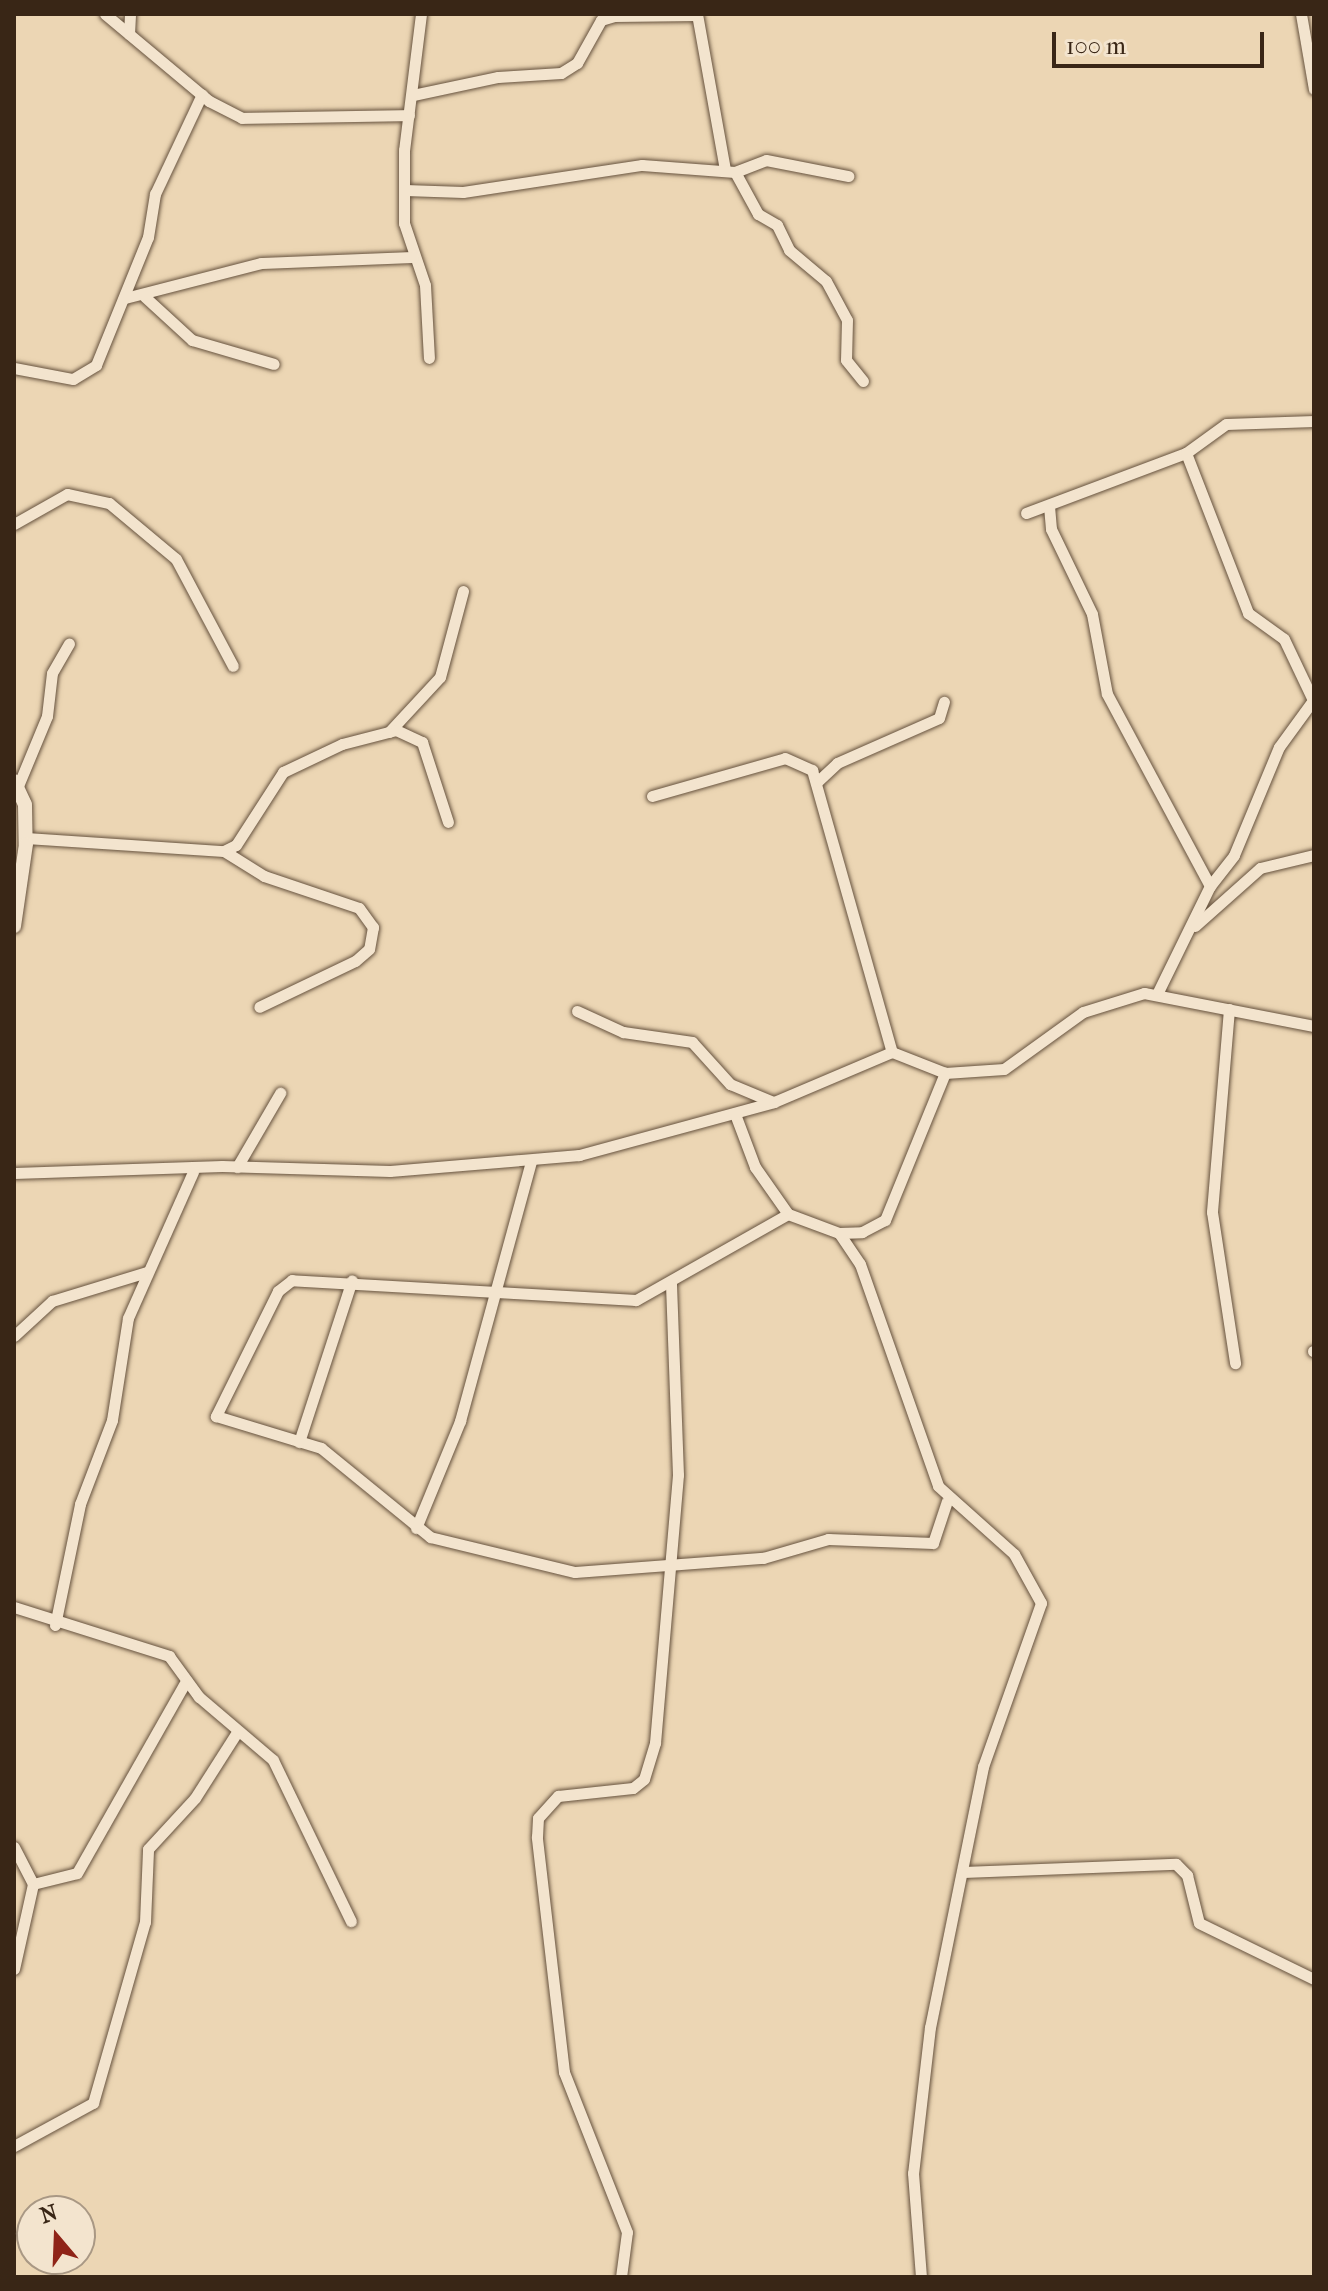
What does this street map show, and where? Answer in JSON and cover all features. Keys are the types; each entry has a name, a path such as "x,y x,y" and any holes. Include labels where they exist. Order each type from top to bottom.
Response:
{"street":[{"path":"105,14 202,94 254,122 290,114 409,115"},
{"path":"129,34 130,14"},
{"path":"421,14 409,115 405,190 413,257 425,285 429,358"},
{"path":"1301,14 1314,89"},
{"path":"413,95 498,77 561,73 577,63 601,20 614,16 697,15 730,171 758,214 777,225 789,250 826,281 847,320 846,360 863,381"},
{"path":"14,368 83,378 125,298 155,194 202,94"},
{"path":"405,190 463,192 642,165 730,171 766,160 848,176"},
{"path":"125,298 145,297 261,263 413,257"},
{"path":"145,297 192,340 274,364"},
{"path":"1026,513 1186,453 1242,420 1314,421"},
{"path":"1157,994 1195,926 1210,886 1234,855 1279,747 1314,699 1284,639 1248,613 1186,453"},
{"path":"14,524 67,494 109,503 176,559 233,666"},
{"path":"1049,506 1051,529 1092,614 1107,694 1210,886"},
{"path":"389,732 440,677 463,591"},
{"path":"14,926 22,842 16,783 47,716 52,673 69,643"},
{"path":"818,781 837,763 939,718 944,702"},
{"path":"22,842 224,851 236,845 283,772 342,744 389,732 422,742 448,822"},
{"path":"652,796 785,758 803,760 818,781 892,1052"},
{"path":"224,851 264,876 359,908 373,927 369,949 355,961 259,1007"},
{"path":"1195,926 1260,868 1314,855"},
{"path":"14,1173 193,1172 237,1167 390,1171 531,1162 735,1114 774,1102 892,1052 945,1073 1004,1069 1083,1012 1157,994 1314,1026"},
{"path":"1229,1009 1212,1212 1235,1363"},
{"path":"577,1011 623,1032 692,1042 730,1084 774,1102"},
{"path":"735,1114 755,1167 788,1214 839,1233 862,1232 885,1220 945,1073"},
{"path":"237,1167 280,1093"},
{"path":"416,1528 460,1421 531,1162"},
{"path":"55,1625 80,1504 112,1420 128,1318 193,1172"},
{"path":"788,1214 671,1283 636,1300 496,1292 460,1295 309,1276 278,1291 217,1406 225,1423 321,1448 416,1528 445,1543 575,1572 763,1558 828,1539 933,1543 947,1501"},
{"path":"839,1233 860,1264 947,1501 1014,1554 1041,1603 983,1767 930,2027 913,2173 921,2277"},
{"path":"14,1336 52,1301 148,1272"},
{"path":"299,1442 352,1280"},
{"path":"621,2277 627,2232 564,2072 538,1818 558,1796 633,1788 644,1779 657,1729 670,1565 678,1392 671,1283"},
{"path":"14,1607 55,1625 155,1648 237,1732 273,1760 351,1921"},
{"path":"33,1884 77,1873 186,1681"},
{"path":"14,2146 93,2103 145,1922 148,1849 195,1798 237,1732"},
{"path":"14,1847 33,1884 14,1969"},
{"path":"963,1872 1176,1864 1187,1875 1199,1923 1314,1979"}]}
